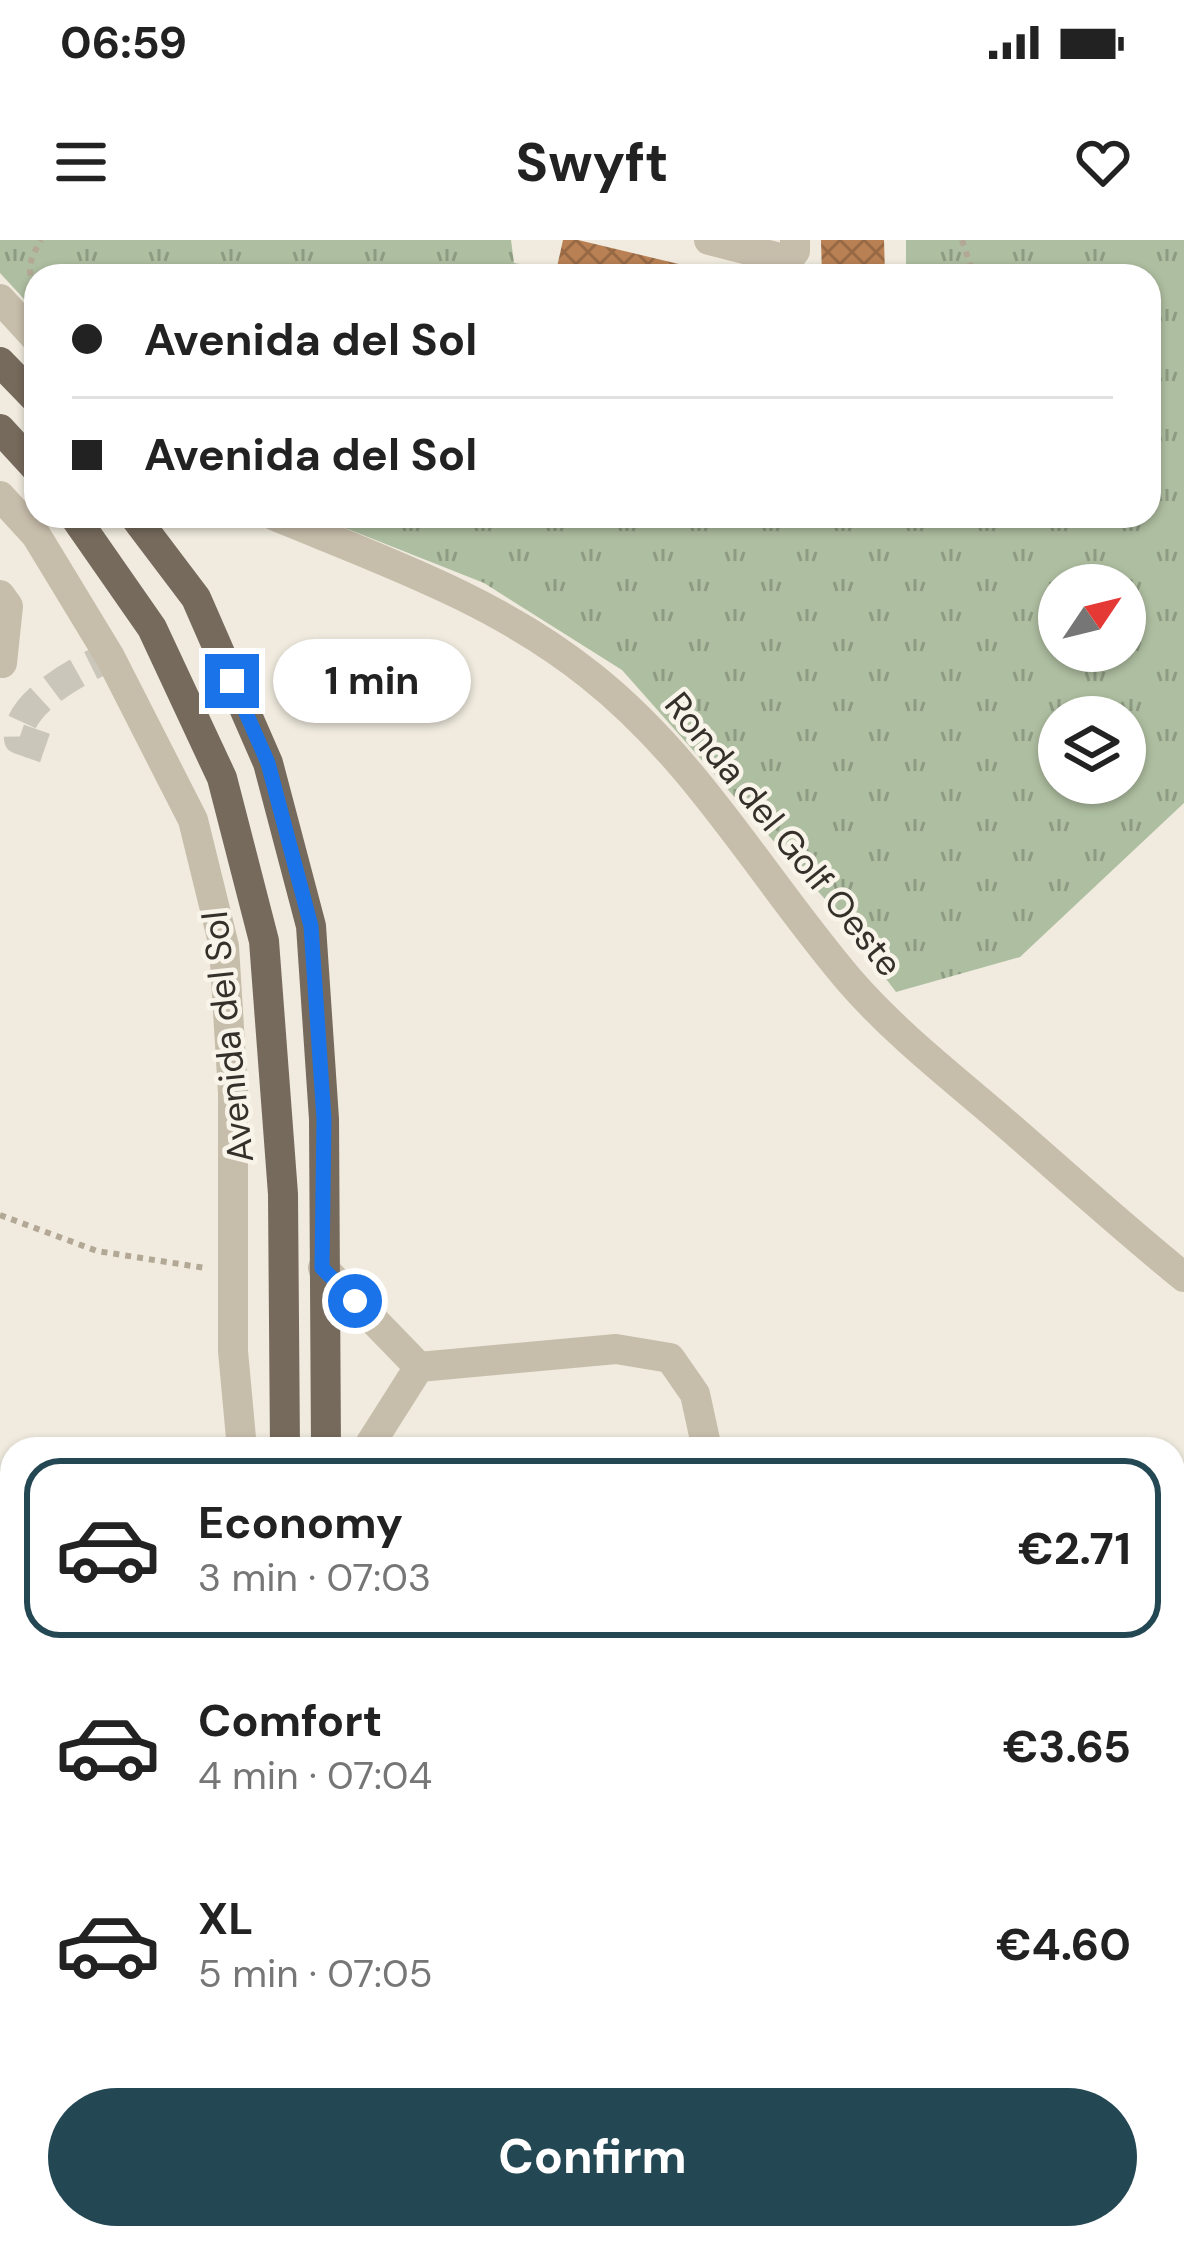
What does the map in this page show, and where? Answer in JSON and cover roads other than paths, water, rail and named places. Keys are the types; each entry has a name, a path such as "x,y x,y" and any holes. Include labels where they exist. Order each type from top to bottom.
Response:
{"main road":[{"path":"0,362 24,387"},
{"path":"0,429 24,455"},
{"name":"Avenida del Sol","path":"82,528 152,628 221,778 264,941 283,1194 285,1437"},
{"path":"143,528 196,598 268,763 311,926 324,1119 326,1437"}],"street":[{"path":"709,240 788,260 795,250 794,240"},
{"path":"0,299 24,325"},
{"path":"0,496 24,523"},
{"path":"29,528 110,657 193,820 224,946 233,1093 233,1351 241,1437"},
{"name":"Ronda del Golf Oeste","path":"304,528 456,591 513,622 588,673 643,719 705,790 853,985 912,1043 1184,1276"},
{"path":"0,595 8,606 2,663"},
{"path":"322,1268 418,1367"},
{"path":"418,1367 616,1348 670,1358 695,1394 704,1437"},
{"path":"375,1437 418,1367"}],"tunnel":[{"path":"45,748 19,739 27,713 52,689 110,657"}]}
